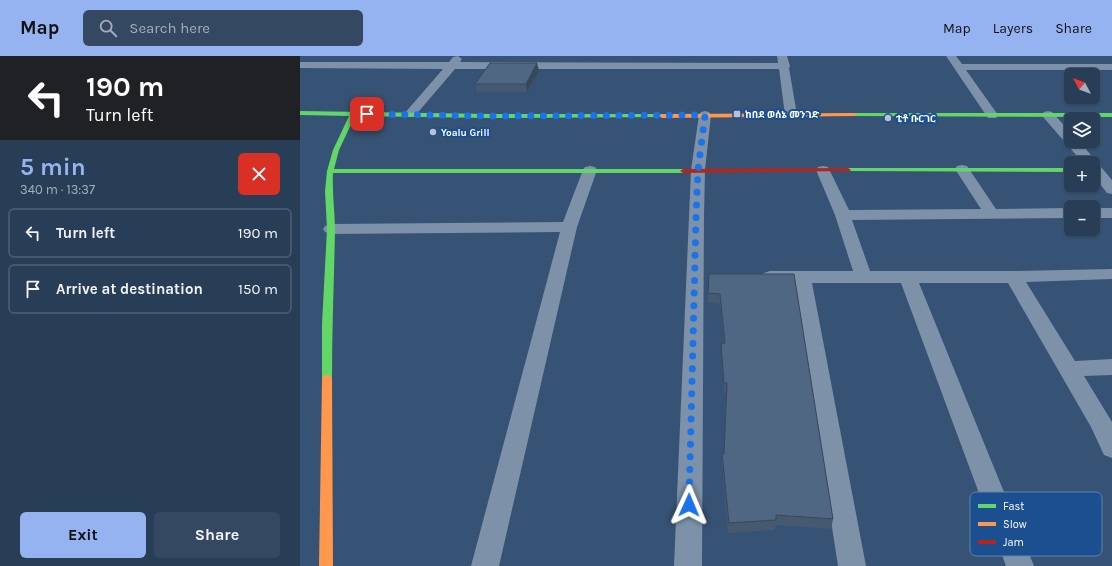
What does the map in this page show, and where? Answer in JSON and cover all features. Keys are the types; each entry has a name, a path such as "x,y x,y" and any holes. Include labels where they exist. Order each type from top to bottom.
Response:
{"street":[{"path":"410,114 459,56"},
{"path":"951,56 992,115"},
{"path":"300,65 451,65 783,61 792,114"},
{"path":"959,67 1112,67"},
{"path":"300,113 490,116 792,114 1112,115"},
{"path":"326,566 327,324 331,229 329,191 330,171 340,139 353,114"},
{"path":"688,566 702,276 698,170 705,115"},
{"path":"1048,115 1084,156"},
{"path":"1100,168 1112,171"},
{"path":"962,169 992,214"},
{"path":"485,566 569,227 590,170"},
{"path":"823,170 843,214 863,276"},
{"path":"330,171 1064,170"},
{"path":"1100,175 1112,190"},
{"path":"843,214 1064,213"},
{"path":"1100,213 1112,213"},
{"path":"331,229 569,227"},
{"path":"756,277 863,276 1014,278 1112,274"},
{"path":"802,277 852,566"},
{"path":"908,277 991,492"},
{"path":"1014,278 1069,368 1107,425 1112,448"},
{"path":"1069,368 1112,367"},
{"path":"1016,556 1020,566"}],"building":[{"path":"490,63 537,63 526,84 475,84"},
{"path":"709,274 794,274 833,519 776,515 776,520 729,523 722,453 724,454 727,383 724,383 721,344 725,343 720,294 708,293"}],"traffic: fast":[{"path":"300,113 490,116 662,116"},
{"path":"327,379 327,324 331,229 329,191 330,171 336,150 353,114"},
{"path":"854,115 1112,115"},
{"path":"848,170 1064,170"},
{"path":"330,171 683,171"}],"traffic: slow":[{"path":"662,116 854,115"},
{"path":"326,566 327,379"}],"traffic: jam":[{"path":"683,171 848,170"}],"place":[{"name":"ከበደ ወሰኔ መንገድ","path":"737,114"},
{"name":"ቲቶ ቡርገር","path":"888,118"},
{"name":"Yoalu Grill","path":"433,132"}],"route":[{"path":"367,114 490,116 705,115 698,170 696,217 689,505"}]}
